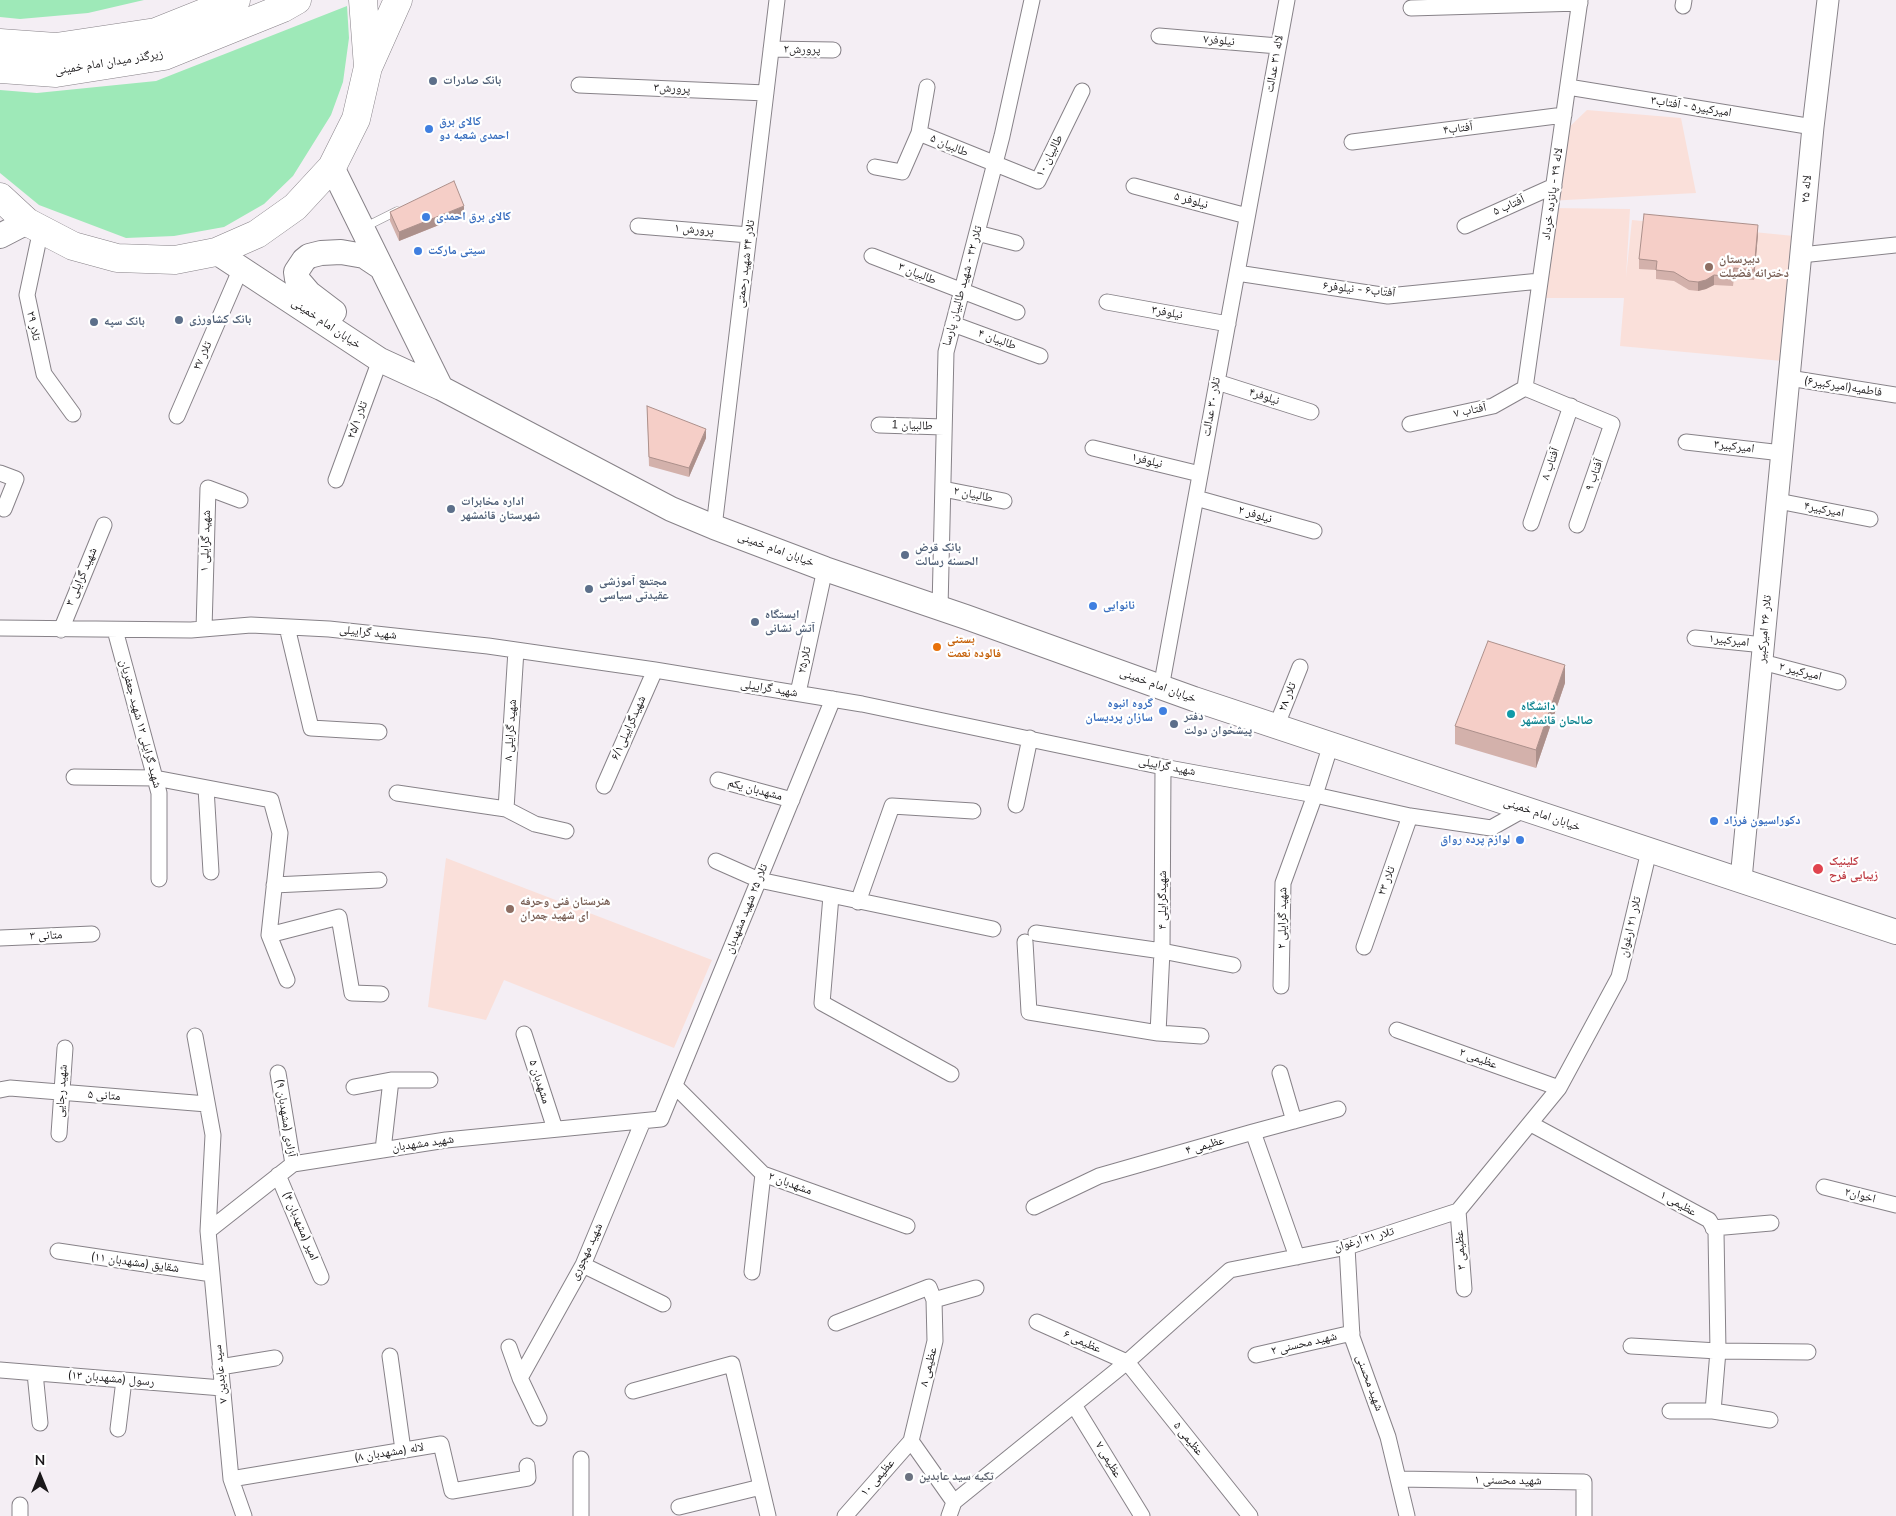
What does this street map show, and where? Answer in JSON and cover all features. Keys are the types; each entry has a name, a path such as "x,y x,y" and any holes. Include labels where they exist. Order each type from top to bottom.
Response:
{"highway":[{"name":"زیرگذر میدان امام خمینی","path":"0,43 56,47 156,32 236,0"},
{"name":"زیرگذر میدان امام خمینی","path":"0,69 56,73 164,56 283,8 297,0"},
{"path":"363,0 368,66"},
{"path":"0,196 34,225 73,246 116,258 175,260 216,252 257,234 295,208 332,167 356,119 368,66 398,0"}],"main road":[{"name":"لاله ۲۵","path":"1790,378 1813,127 1828,0"},
{"path":"332,167 363,228 379,266 441,388"},
{"path":"0,236 34,225"},
{"name":"خیابان امام خمینی","path":"216,252 379,359 441,388 671,509 714,527 825,569 940,608 1161,688 1896,932"},
{"path":"379,266 364,256 341,252 321,253 309,256 296,272 297,279 308,293 359,332 379,359"},
{"name":"تلار ۲۶ امیرکبیر","path":"1742,880 1790,378"}],"street":[{"name":"تلار ۳۴ شهید رحمتی","path":"714,527 777,0"},
{"name":"تلار ۳۲ - شهید طالبیان پارسا","path":"940,608 946,352 995,165 1032,0"},
{"name":"لاله ۳۱ عدالت","path":"1263,127 1287,0"},
{"path":"1411,8 1580,2"},
{"name":"لاله ۲۹ - پانزده خرداد","path":"1525,388 1580,2"},
{"name":"نیلوفر۷","path":"1159,36 1278,46"},
{"name":"پرورش۲","path":"771,49 833,50"},
{"name":"پرورش۳","path":"579,85 766,93"},
{"name":"طالبیان ۵","path":"927,87 919,133 995,165"},
{"name":"امیرکبیر۵ - آفتاب۳","path":"1568,87 1813,127"},
{"name":"طالبیان ۱۰","path":"995,165 1038,181 1082,91"},
{"name":"آفتاب۴","path":"1352,142 1564,116"},
{"name":"تلار ۳۰ عدالت","path":"1161,688 1263,127"},
{"path":"875,167 902,172 919,133"},
{"name":"نیلوفر ۵","path":"1134,186 1247,216"},
{"name":"آفتاب ۵","path":"1465,226 1554,186"},
{"name":"تلار ۲۹","path":"34,225 27,295 44,374 73,414"},
{"name":"پرورش ۱","path":"638,226 749,235"},
{"path":"977,233 1016,243"},
{"path":"1801,255 1896,246"},
{"name":"طالبیان ۳","path":"872,256 1017,312"},
{"name":"تلار ۲۷","path":"177,416 241,268"},
{"name":"آفتاب۶ - نیلوفر۶","path":"1237,273 1388,296 1540,281"},
{"name":"نیلوفر۳","path":"1107,302 1228,324"},
{"name":"طالبیان ۴","path":"953,324 1040,356"},
{"name":"تلار ۲۵/۱","path":"336,480 379,359"},
{"name":"فاطمیه(امیرکبیر۶)","path":"1790,378 1896,395"},
{"name":"نیلوفر۴","path":"1217,382 1311,412"},
{"path":"1525,388 1571,406"},
{"name":"آفتاب ۷","path":"1410,424 1493,406 1525,388"},
{"name":"آفتاب ۹","path":"1571,406 1612,424 1577,525"},
{"name":"آفتاب ۸","path":"1531,523 1571,406"},
{"name":"طالبیان 1","path":"880,425 944,427"},
{"name":"امیرکبیر۳","path":"1686,442 1782,453"},
{"name":"نیلوفر۱","path":"1093,448 1200,474"},
{"path":"0,473 16,479 4,509"},
{"name":"شهید گرایلی ۱","path":"204,629 208,488 240,500"},
{"name":"طالبیان ۲","path":"943,489 1004,501"},
{"name":"نیلوفر ۲","path":"1196,498 1314,531"},
{"name":"امیرکبیر۴","path":"1778,501 1870,519"},
{"name":"شهید گرایلی ۳","path":"61,630 104,525"},
{"name":"تلار۲۵","path":"798,693 825,569"},
{"name":"شهید گراییلی","path":"0,628 61,630 204,629 251,625 339,630 516,650 798,693 1030,738 1164,767 1315,795 1410,816 1491,828 1525,809"},
{"path":"287,627 311,728 379,732"},
{"name":"شهید گرایلی ۱۲ شهید جعفریان","path":"115,630 159,793 159,880"},
{"name":"امیرکبیر۱","path":"1695,638 1763,654"},
{"name":"شهید گرایلی ۸","path":"506,809 516,650"},
{"name":"امیرکبیر ۲","path":"1763,654 1838,682"},
{"name":"تلار ۲۸","path":"1276,727 1300,667"},
{"name":"شهیدگراییلی۶/۱","path":"604,786 655,670"},
{"name":"تلار ۲۵ شهید مشهدبان","path":"661,1119 833,700"},
{"path":"1016,805 1030,738"},
{"name":"شهید گرایلی ۲","path":"1281,986 1283,883 1315,795 1331,744"},
{"name":"شهیدگرایلی ۴","path":"1158,1033 1162,951 1164,767"},
{"path":"74,777 155,778 271,800 280,832 269,935 287,980"},
{"name":"مشهدبان یکم","path":"718,780 792,800"},
{"path":"206,788 211,872"},
{"path":"397,793 506,809 535,824 566,831"},
{"path":"858,902 892,806 973,811"},
{"name":"تلار ۲۳","path":"1364,947 1410,816"},
{"name":"تلار ۲۱ ارغوان","path":"951,1509 1127,1362 1230,1270 1347,1247 1458,1211 1560,1088 1619,977 1649,851"},
{"path":"716,861 759,880 993,929"},
{"path":"274,885 379,880"},
{"path":"830,896 822,1003 951,1074"},
{"path":"269,935 339,917 352,993 381,994"},
{"name":"متانی ۳","path":"0,938 92,934"},
{"path":"1201,1036 1158,1033 1029,1012 1030,938 1162,951 1233,965"},
{"name":"عظیمی ۲","path":"1397,1030 1560,1088"},
{"name":"مشهدبان ۵","path":"524,1034 555,1130"},
{"name":"سید عابدین ۷","path":"195,1036 213,1135 208,1230 231,1479 244,1516"},
{"name":"شهید رجایی","path":"59,1134 65,1048"},
{"path":"1280,1072 1294,1121"},
{"name":"آزادی (مشهدبان ۹)","path":"278,1073 292,1164"},
{"path":"383,1150 391,1080"},
{"path":"354,1087 391,1080 430,1080"},
{"name":"مشهدبان ۲","path":"675,1086 763,1174 907,1226"},
{"name":"متانی ۵","path":"0,1090 10,1088 207,1104"},
{"name":"عظیمی ۴","path":"1034,1207 1099,1176 1338,1109"},
{"name":"شهید مشهدبان","path":"208,1230 292,1164 446,1140 661,1119"},
{"name":"شهید مهجوری","path":"520,1378 583,1265 643,1121"},
{"name":"عظیمی ۱","path":"1531,1124 1708,1220 1713,1228"},
{"path":"1253,1132 1297,1256"},
{"path":"752,1272 763,1174"},
{"name":"امیر (مشهدبان ۴)","path":"278,1175 321,1277"},
{"name":"اخوان۲","path":"1824,1187 1896,1205"},
{"name":"عظیمی ۳","path":"1458,1211 1464,1288"},
{"path":"1713,1411 1718,1351 1716,1232 1713,1228 1771,1223"},
{"name":"شهید محسنی","path":"1347,1247 1352,1333 1388,1437 1407,1516"},
{"name":"شقایق (مشهدبان ۱۱)","path":"58,1252 212,1274"},
{"path":"583,1265 663,1304"},
{"path":"836,1322 931,1287 976,1288"},
{"name":"عظیمی ۸","path":"911,1441 935,1342 931,1287"},
{"name":"عظیمی ۶","path":"1036,1322 1127,1362"},
{"name":"شهید محسنی ۲","path":"1256,1355 1352,1333"},
{"path":"1632,1346 1718,1351 1808,1352"},
{"path":"509,1347 520,1378 539,1418"},
{"path":"390,1356 404,1450"},
{"path":"220,1367 275,1358"},
{"name":"عظیمی ۵","path":"1127,1362 1250,1516"},
{"path":"634,1391 732,1364 768,1516"},
{"name":"رسول (مشهدبان ۱۳)","path":"0,1370 222,1388"},
{"path":"35,1373 40,1423"},
{"path":"118,1429 124,1380"},
{"name":"عظیمی ۷","path":"1074,1405 1142,1516"},
{"path":"1670,1411 1713,1411 1770,1420"},
{"path":"911,1441 951,1509"},
{"name":"عظیمی ۱۰","path":"845,1516 911,1441"},
{"name":"لاله (مشهدبان ۸)","path":"231,1479 441,1444 452,1492 528,1478 527,1466"},
{"path":"581,1459 581,1516"},
{"name":"شهید محسنی ۱","path":"1398,1479 1584,1482 1584,1516"},
{"path":"679,1507 762,1487"}],"lane":[{"path":"363,228 406,207"}],"shaded area":[{"path":"1587,110 1681,118 1696,193 1548,201 1559,137"},
{"name":"دبیرستان دخترانه فضیلت","path":"1551,208 1630,209 1626,277 1632,220 1794,236 1782,361 1620,346 1624,298 1539,298"},
{"name":"هنرستان فنی وحرفه ای شهید چمران","path":"446,858 712,960 674,1048 504,980 486,1020 428,1007"}],"green space":[{"path":"0,0 144,0 88,13 20,19 0,17"},
{"path":"347,6 349,38 343,82 331,115 293,176 264,204 224,227 174,236 126,238 39,205 0,173 0,90 37,93 156,81"}],"building":[{"name":"کالای برق احمدی","path":"454,181 464,206 399,232 390,212"},
{"path":"1644,214 1758,225 1754,270 1734,268 1733,277 1714,275 1698,282 1689,281 1674,272 1656,270 1657,261 1639,259"},
{"path":"647,406 706,429 689,468 649,457"},
{"name":"دانشگاه صالحان قائمشهر","path":"1488,641 1565,665 1536,750 1455,726"}],"place":[{"name":"بانک صادرات","path":"433,81"},
{"name":"کالای برق احمدی شعبه دو","path":"429,129"},
{"name":"کالای برق احمدی","path":"426,217"},
{"name":"سیتی مارکت","path":"418,251"},
{"name":"دبیرستان دخترانه فضیلت","path":"1709,267"},
{"name":"بانک کشاورزی","path":"179,320"},
{"name":"بانک سپه","path":"94,322"},
{"name":"اداره مخابرات شهرستان قائمشهر","path":"451,509"},
{"name":"بانک قرض الحسنه رسالت","path":"905,555"},
{"name":"مجتمع آموزشی عقیدتی سیاسی","path":"589,589"},
{"name":"نانوایی","path":"1093,606"},
{"name":"ایستگاه آتش نشانی","path":"755,622"},
{"name":"بستنی فالوده نعمت","path":"937,647"},
{"name":"گروه انبوه سازان پردیسان","path":"1163,711"},
{"name":"دانشگاه صالحان قائمشهر","path":"1511,714"},
{"name":"دفتر پیشخوان دولت","path":"1174,724"},
{"name":"دکوراسیون فرزاد","path":"1714,821"},
{"name":"لوازم پرده رواق","path":"1520,840"},
{"name":"کلینیک زیبایی فرح","path":"1818,869"},
{"name":"هنرستان فنی وحرفه ای شهید چمران","path":"510,909"},
{"name":"تکیه سید عابدین","path":"909,1477"}]}
